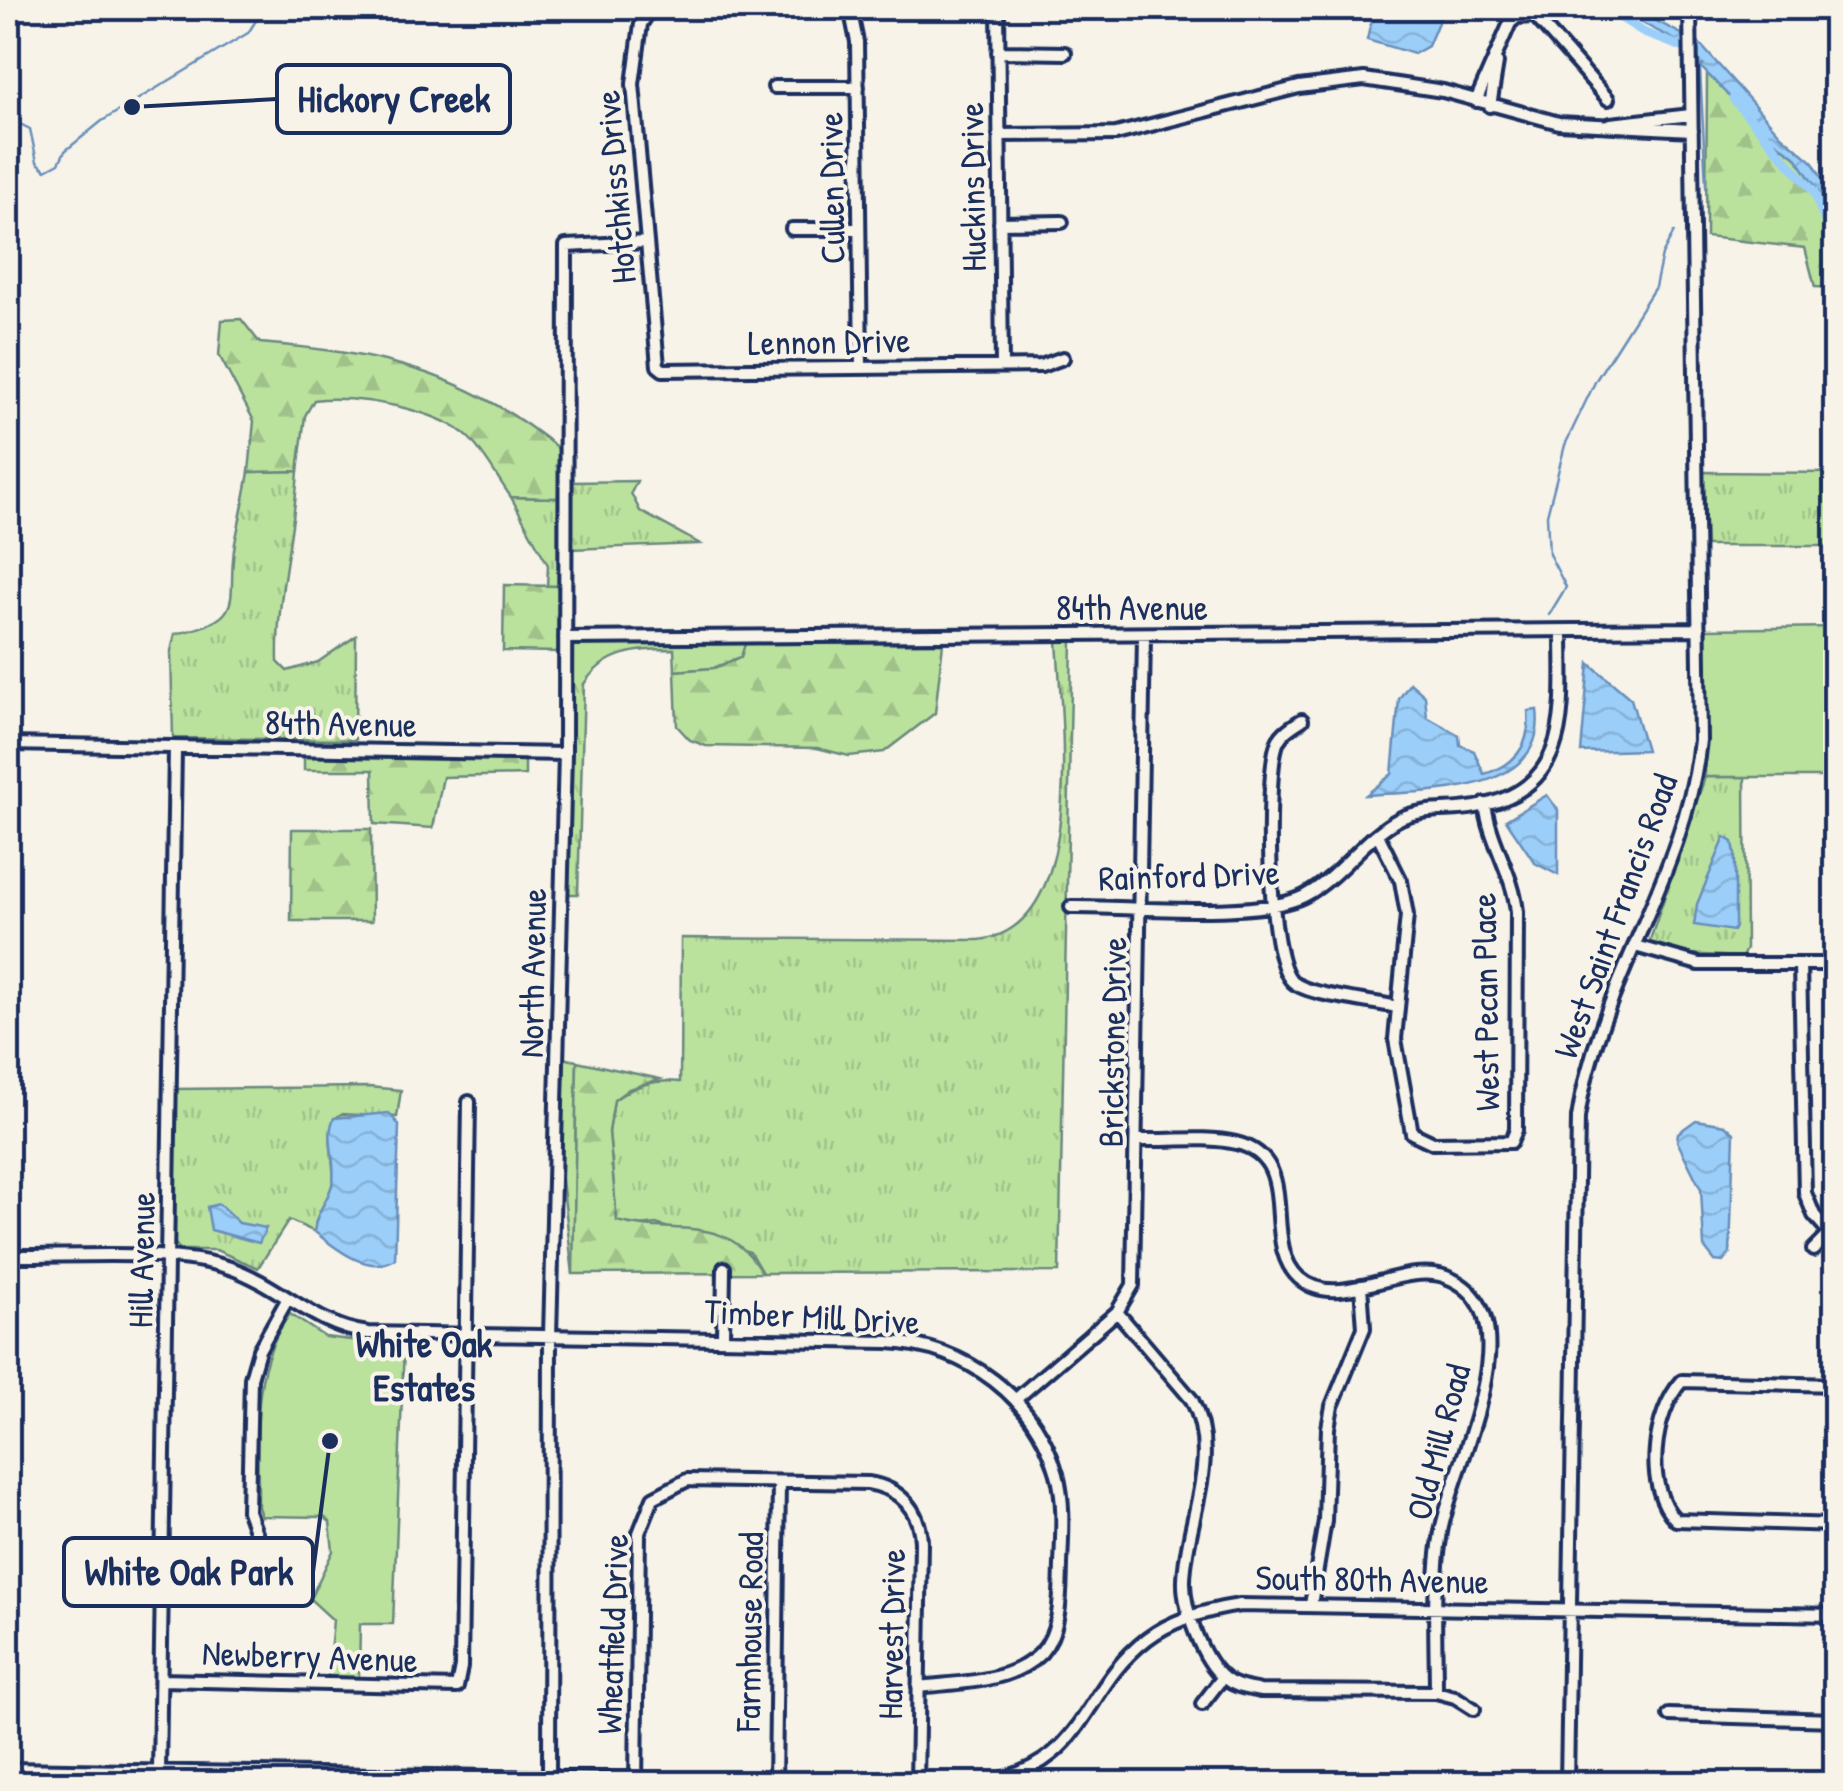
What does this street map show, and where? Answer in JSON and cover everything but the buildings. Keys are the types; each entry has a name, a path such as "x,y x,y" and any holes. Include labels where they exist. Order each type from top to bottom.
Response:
{"street":[{"name":"Hotchkiss Drive","path":"651,8 641,24 633,72 658,366"},
{"name":"Cullen Drive","path":"850,8 857,42 860,368"},
{"name":"Huckins Drive","path":"998,8 1002,366"},
{"name":"West Saint Francis Road","path":"1566,1784 1578,1118 1593,1054 1676,848 1697,775 1700,629 1690,8"},
{"path":"1490,106 1497,62 1510,23 1517,16 1535,16 1608,99"},
{"path":"998,52 1065,53"},
{"path":"1476,101 1488,70 1497,62"},
{"path":"998,136 1140,130 1332,81 1401,82 1535,120 1692,130"},
{"path":"774,87 858,87"},
{"path":"1605,126 1636,118 1692,115"},
{"path":"1000,223 1062,222"},
{"path":"792,229 859,228"},
{"name":"North Avenue","path":"549,1780 550,1336 565,754 566,246 647,242"},
{"name":"Lennon Drive","path":"658,366 662,370 1041,366 1063,358"},
{"name":"84th Avenue","path":"565,638 1700,629"},
{"name":"Rainford Drive","path":"1071,906 1272,906 1307,895 1378,835 1419,810 1485,804 1514,796 1537,776 1558,742 1562,718 1562,630"},
{"name":"Brickstone Drive","path":"1016,1398 1116,1312 1133,1285 1144,635"},
{"path":"1302,720 1276,744 1272,906 1284,969 1290,980 1303,988 1397,1007 1406,958 1408,915 1400,880 1378,835"},
{"name":"84th Avenue","path":"8,744 175,750 565,754"},
{"name":"Hill Avenue","path":"160,1772 175,750"},
{"name":"West Pecan Place","path":"1397,1007 1398,1069 1412,1132 1433,1143 1511,1142 1516,1130 1517,912 1514,884 1488,831 1485,804"},
{"path":"1635,946 1699,964 1836,964"},
{"path":"1800,964 1803,1171 1814,1214 1832,1238 1812,1250"},
{"path":"464,1334 469,1102"},
{"name":"Old Mill Road","path":"1138,1140 1234,1142 1264,1158 1276,1182 1279,1232 1288,1265 1302,1280 1322,1289 1362,1286 1406,1273 1447,1277 1469,1288 1489,1328 1487,1372 1440,1534 1436,1692"},
{"name":"Timber Mill Drive","path":"8,1256 168,1259 228,1266 343,1330 914,1345 977,1368 1016,1398 1046,1447 1057,1475 1062,1509 1060,1611 1041,1652 1019,1668 994,1678 918,1687"},
{"path":"723,1338 724,1268"},
{"path":"1311,1605 1324,1521 1328,1428 1332,1406 1364,1328 1362,1286"},
{"path":"261,1547 248,1511 251,1378 259,1350 287,1300"},
{"path":"1116,1312 1192,1400 1205,1434 1204,1473 1184,1575 1192,1616 1222,1678 1238,1687 1260,1691 1436,1692 1455,1697 1474,1709"},
{"name":"Newberry Avenue","path":"161,1680 457,1687 461,1666 464,1334"},
{"path":"1836,1384 1682,1381 1660,1414 1658,1493 1663,1508 1676,1520 1701,1524 1836,1526"},
{"name":"Wheatfield Drive","path":"636,1781 639,1533 644,1516 654,1498 672,1484 688,1480 778,1482"},
{"name":"Harvest Drive","path":"778,1482 876,1484 910,1505 922,1542 916,1784"},
{"name":"Farmhouse Road","path":"775,1782 778,1482"},
{"name":"South 80th Avenue","path":"977,1784 1004,1780 1052,1754 1074,1734 1146,1640 1192,1616 1240,1605 1836,1615"},
{"path":"1202,1704 1222,1678"},
{"path":"1669,1714 1836,1720"},
{"path":"8,1769 924,1784"}],"green space":[{"path":"1707,73 1767,136 1795,156 1816,185 1835,232 1835,288 1815,287 1805,248 1706,237"},
{"path":"241,319 260,343 382,360 419,370 489,401 559,449 558,498 511,497 470,439 439,419 396,406 351,399 314,400 305,416 298,471 249,472 254,421 219,355 222,320"},
{"path":"298,471 280,614 278,662 287,671 318,662 356,636 355,740 173,738 171,651 175,634 215,621 230,604 235,543 249,472"},
{"path":"1703,472 1835,473 1835,546 1706,546"},
{"path":"637,481 631,493 640,511 700,544 571,549 573,482"},
{"path":"511,497 558,498 558,586 547,586 548,565"},
{"path":"504,585 558,586 558,652 503,651"},
{"path":"1835,627 1836,955 1830,955 1830,777 1705,777 1706,629"},
{"path":"1072,639 1059,1272 762,1273 750,1252 656,1224 634,1227 617,1222 609,1132 614,1100 645,1084 680,1082 681,938 979,940 1014,927 1038,899 1053,860 1061,815 1062,718 1057,640 746,644 741,657 714,668 675,671 674,649 635,651 612,658 584,684 578,894 567,894 569,649 579,640"},
{"path":"943,643 935,713 884,752 849,756 817,748 706,746 690,740 677,726 675,671 714,668 741,657 745,644"},
{"path":"304,754 525,757 525,775 443,777 433,828 374,824 373,770 304,770"},
{"path":"1705,777 1745,777 1746,949 1742,957 1685,954 1649,943"},
{"path":"292,829 371,829 372,921 291,921"},
{"path":"562,1058 577,1061 573,1274 561,1171"},
{"path":"577,1061 660,1079 629,1089 614,1100 609,1132 617,1221 715,1234 748,1254 762,1273 573,1274"},
{"path":"176,1089 401,1090 397,1117 341,1114 335,1119 330,1135 333,1181 315,1232 289,1220 258,1268 216,1250 180,1250 174,1242"},
{"path":"290,1314 325,1337 404,1346 393,1624 360,1624 359,1678 328,1676 333,1620 310,1599 333,1551 330,1522 324,1517 261,1516 258,1507 257,1432 262,1382 267,1359"}],"water":[{"path":"1374,8 1444,8 1428,46 1414,54 1367,40"},
{"path":"1613,8 1631,8 1699,43 1781,135 1812,161 1835,202 1835,232 1826,203 1795,156 1767,136 1675,40"},
{"path":"1589,663 1631,699 1646,750 1581,752"},
{"path":"1410,683 1425,696 1427,717 1459,735 1460,745 1474,751 1484,774 1505,765 1520,751 1527,733 1528,711 1537,710 1535,738 1523,759 1503,774 1477,783 1366,795 1392,774 1399,699"},
{"path":"1547,795 1558,810 1558,875 1535,863 1506,820"},
{"path":"1725,837 1733,842 1735,854 1733,931 1694,925 1697,904"},
{"path":"389,1113 399,1125 395,1259 374,1264 342,1252 315,1232 315,1226 333,1181 330,1132 334,1118"},
{"path":"1696,1120 1725,1125 1734,1133 1730,1253 1723,1262 1715,1261 1704,1247 1701,1189 1677,1141 1678,1133"},
{"path":"219,1204 239,1223 266,1228 259,1243 211,1230 207,1207"}],"waterway":[{"path":"8,118 30,129 37,162 46,170 59,163 65,151 102,121 248,33 264,8"},
{"path":"1605,8 1645,33 1690,50"},
{"path":"1703,65 1700,69 1706,186"},
{"path":"1733,99 1814,192 1836,252"},
{"path":"1549,615 1566,587 1549,554 1547,515 1565,445 1596,380 1655,287 1662,255 1674,232"},
{"path":"8,1746 17,1755"},
{"path":"28,1777 60,1784"}],"place":[{"name":"Hickory Creek","path":"132,107"},
{"name":"White Oak Park","path":"330,1441"}],"district":[{"name":"White Oak Estates","path":"424,1365"}]}
